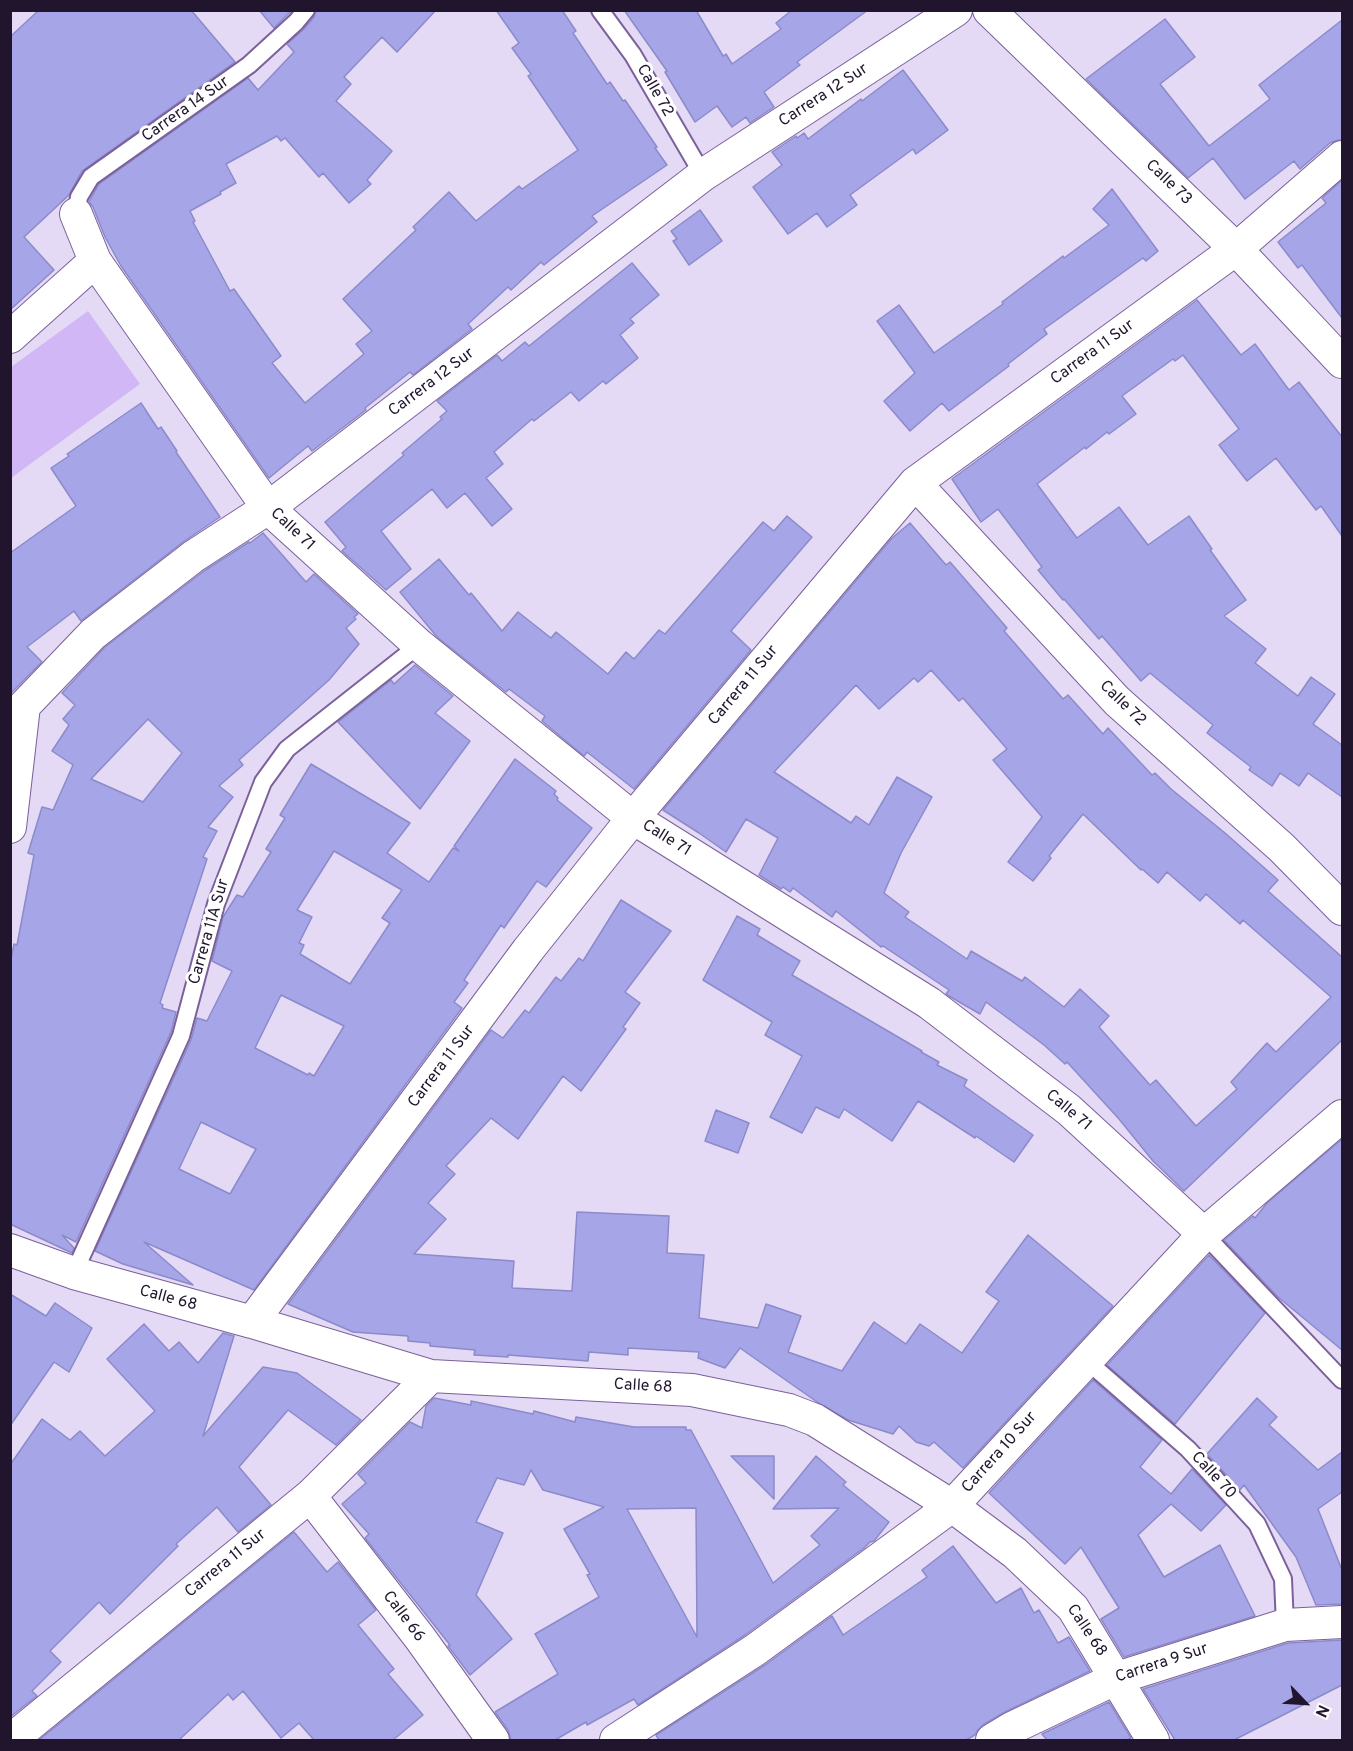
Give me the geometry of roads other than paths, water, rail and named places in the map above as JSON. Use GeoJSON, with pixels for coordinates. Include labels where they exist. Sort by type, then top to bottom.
{"type":"FeatureCollection","features":[{"type":"Feature","properties":{"kind":"street","name":"Carrera 12 Sur"},"geometry":{"type":"LineString","coordinates":[[10,827],[17,701],[93,634],[194,556],[268,508],[703,175],[956,10]]}},
{"type":"Feature","properties":{"kind":"street","name":"Calle 73"},"geometry":{"type":"LineString","coordinates":[[989,10],[1236,249],[1342,362]]}},
{"type":"Feature","properties":{"kind":"street","name":"Carrera 11 Sur"},"geometry":{"type":"LineString","coordinates":[[252,1322],[528,950],[633,818],[915,483],[1236,249],[1342,157]]}},
{"type":"Feature","properties":{"kind":"street","name":"Calle 71"},"geometry":{"type":"LineString","coordinates":[[76,214],[95,261],[268,508],[418,645],[633,818],[929,1003],[1069,1110],[1204,1234]]}},
{"type":"Feature","properties":{"kind":"street"},"geometry":{"type":"LineString","coordinates":[[10,338],[95,261]]}},
{"type":"Feature","properties":{"kind":"street","name":"Calle 72"},"geometry":{"type":"LineString","coordinates":[[915,483],[1117,701],[1282,848],[1342,909]]}},
{"type":"Feature","properties":{"kind":"street","name":"Carrera 10 Sur"},"geometry":{"type":"LineString","coordinates":[[616,1740],[755,1650],[952,1506],[1204,1234],[1342,1116]]}},
{"type":"Feature","properties":{"kind":"street","name":"Calle 68"},"geometry":{"type":"LineString","coordinates":[[10,1250],[74,1273],[252,1322],[431,1376],[692,1390],[789,1410],[815,1420],[952,1506],[1015,1553],[1074,1608],[1153,1740]]}},
{"type":"Feature","properties":{"kind":"street","name":"Carrera 11 Sur"},"geometry":{"type":"LineString","coordinates":[[11,1740],[310,1496],[431,1376]]}},
{"type":"Feature","properties":{"kind":"street","name":"Calle 66"},"geometry":{"type":"LineString","coordinates":[[310,1496],[420,1638],[492,1740]]}},
{"type":"Feature","properties":{"kind":"street","name":"Carrera 9 Sur"},"geometry":{"type":"LineString","coordinates":[[992,1740],[1012,1728],[1117,1678],[1285,1625],[1342,1622]]}},
{"type":"Feature","properties":{"kind":"lane","name":"Carrera 14 Sur"},"geometry":{"type":"LineString","coordinates":[[76,214],[79,197],[91,177],[249,65],[306,10]]}},
{"type":"Feature","properties":{"kind":"lane","name":"Calle 72"},"geometry":{"type":"LineString","coordinates":[[600,10],[633,55],[703,175]]}},
{"type":"Feature","properties":{"kind":"lane","name":"Carrera 11A Sur"},"geometry":{"type":"LineString","coordinates":[[74,1273],[181,1036],[216,904],[264,782],[287,749],[418,645]]}},
{"type":"Feature","properties":{"kind":"lane","name":"Calle 71"},"geometry":{"type":"LineString","coordinates":[[1204,1234],[1342,1380]]}},
{"type":"Feature","properties":{"kind":"lane","name":"Calle 70"},"geometry":{"type":"LineString","coordinates":[[1086,1360],[1188,1449],[1257,1524],[1283,1579],[1285,1625]]}}]}
